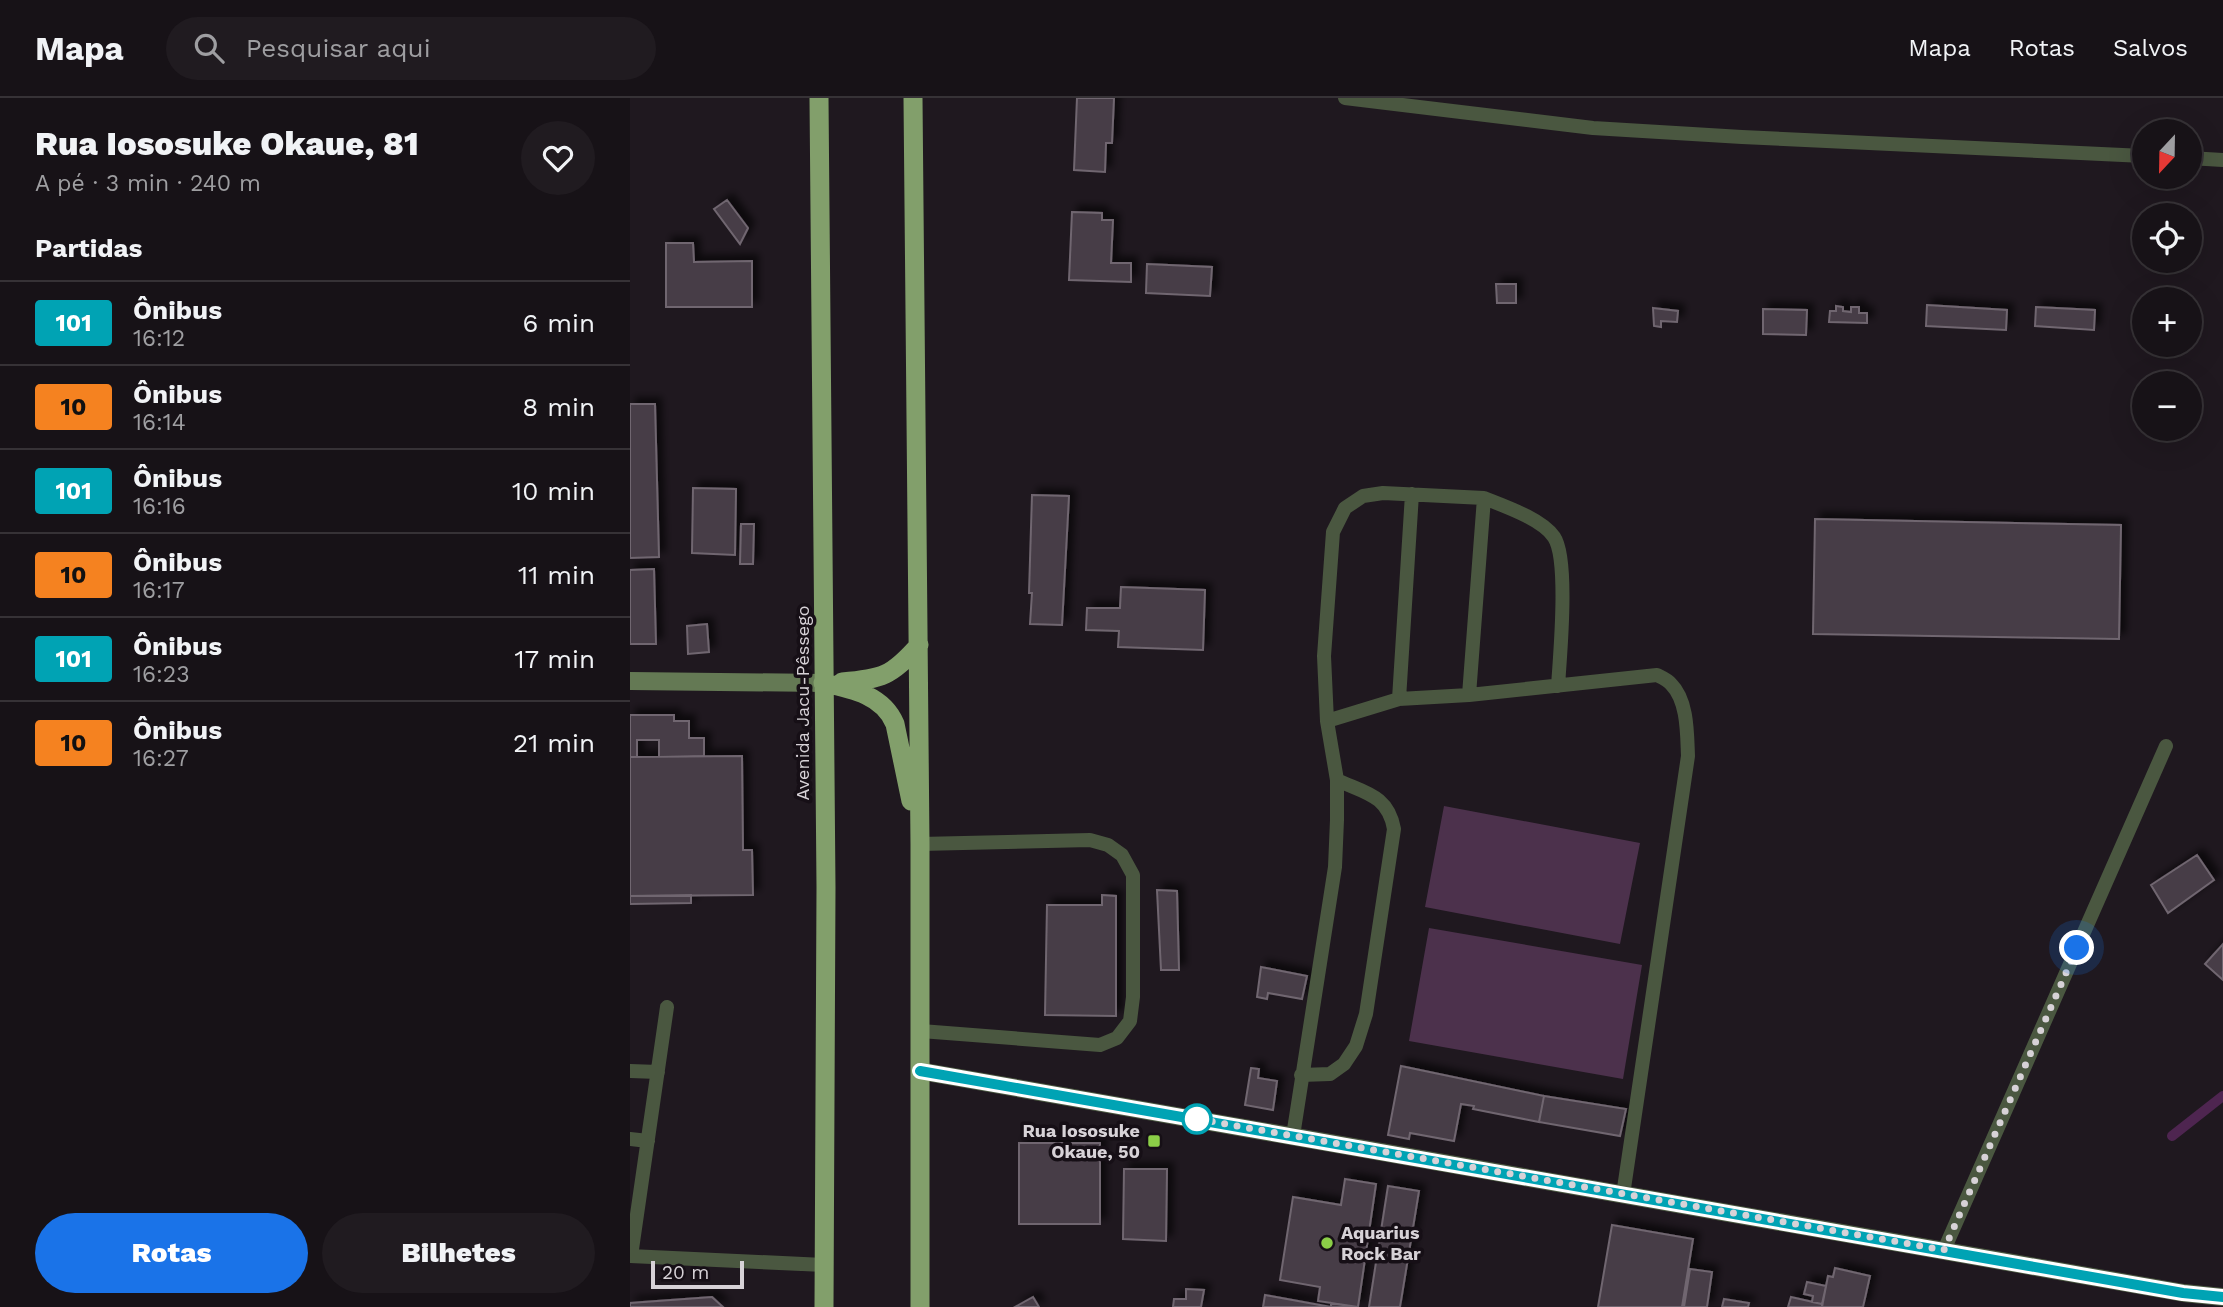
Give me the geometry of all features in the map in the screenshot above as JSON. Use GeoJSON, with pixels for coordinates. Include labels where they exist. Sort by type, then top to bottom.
{"type":"FeatureCollection","features":[{"type":"Feature","properties":{"kind":"highway","name":"Avenida Jacu-Pêssego"},"geometry":{"type":"LineString","coordinates":[[819,98],[826,887],[825,1306]]}},
{"type":"Feature","properties":{"kind":"highway"},"geometry":{"type":"LineString","coordinates":[[913,98],[919,645],[920,1307]]}},
{"type":"Feature","properties":{"kind":"highway"},"geometry":{"type":"LineString","coordinates":[[823,683],[873,680],[902,665],[919,645]]}},
{"type":"Feature","properties":{"kind":"highway"},"geometry":{"type":"LineString","coordinates":[[823,683],[860,692],[879,702],[890,713],[895,724],[920,844]]}},
{"type":"Feature","properties":{"kind":"main road"},"geometry":{"type":"LineString","coordinates":[[630,681],[823,683]]}},
{"type":"Feature","properties":{"kind":"street"},"geometry":{"type":"LineString","coordinates":[[920,1071],[2183,1293],[2223,1297]]}},
{"type":"Feature","properties":{"kind":"lane"},"geometry":{"type":"LineString","coordinates":[[1345,98],[1593,128],[2132,155]]}},
{"type":"Feature","properties":{"kind":"lane"},"geometry":{"type":"LineString","coordinates":[[2202,159],[2223,160]]}},
{"type":"Feature","properties":{"kind":"lane"},"geometry":{"type":"LineString","coordinates":[[1293,1136],[1335,867],[1337,780],[1327,721],[1324,656],[1333,532],[1345,508],[1363,496],[1383,493],[1484,498],[1534,519],[1554,537],[1563,567],[1558,686]]}},
{"type":"Feature","properties":{"kind":"lane"},"geometry":{"type":"LineString","coordinates":[[1399,699],[1412,494]]}},
{"type":"Feature","properties":{"kind":"lane"},"geometry":{"type":"LineString","coordinates":[[1469,695],[1484,498]]}},
{"type":"Feature","properties":{"kind":"lane"},"geometry":{"type":"LineString","coordinates":[[1327,721],[1399,699],[1469,695],[1657,675],[1672,685],[1682,704],[1688,756],[1623,1195]]}},
{"type":"Feature","properties":{"kind":"lane"},"geometry":{"type":"LineString","coordinates":[[1944,1250],[2166,746]]}},
{"type":"Feature","properties":{"kind":"lane"},"geometry":{"type":"LineString","coordinates":[[1301,1075],[1329,1074],[1344,1064],[1356,1046],[1366,1014],[1394,829],[1391,814],[1382,801],[1337,780]]}},
{"type":"Feature","properties":{"kind":"lane"},"geometry":{"type":"LineString","coordinates":[[920,844],[1090,840],[1108,845],[1122,855],[1133,876],[1133,997],[1130,1021],[1117,1038],[1100,1045],[920,1031]]}},
{"type":"Feature","properties":{"kind":"lane"},"geometry":{"type":"LineString","coordinates":[[667,1007],[648,1140],[636,1185],[631,1255],[824,1265]]}},
{"type":"Feature","properties":{"kind":"lane"},"geometry":{"type":"LineString","coordinates":[[630,1071],[658,1072]]}},
{"type":"Feature","properties":{"kind":"lane"},"geometry":{"type":"LineString","coordinates":[[630,1139],[648,1140]]}},
{"type":"Feature","properties":{"kind":"shaded area"},"geometry":{"type":"Polygon","coordinates":[[[1444,806],[1640,843],[1620,944],[1425,907],[1444,806]]]}},
{"type":"Feature","properties":{"kind":"shaded area"},"geometry":{"type":"Polygon","coordinates":[[[1429,928],[1642,965],[1623,1079],[1409,1041],[1429,928]]]}},
{"type":"Feature","properties":{"kind":"building"},"geometry":{"type":"Polygon","coordinates":[[[1077,98],[1114,98],[1112,143],[1106,143],[1105,172],[1074,170],[1077,98]]]}},
{"type":"Feature","properties":{"kind":"building"},"geometry":{"type":"Polygon","coordinates":[[[727,200],[748,228],[740,244],[714,209],[727,200]]]}},
{"type":"Feature","properties":{"kind":"building"},"geometry":{"type":"Polygon","coordinates":[[[1072,212],[1102,213],[1102,220],[1113,220],[1111,263],[1131,263],[1131,282],[1069,280],[1072,212]]]}},
{"type":"Feature","properties":{"kind":"building"},"geometry":{"type":"Polygon","coordinates":[[[666,243],[693,243],[694,262],[752,261],[752,307],[666,307],[666,243]]]}},
{"type":"Feature","properties":{"kind":"building"},"geometry":{"type":"Polygon","coordinates":[[[1147,264],[1212,267],[1210,296],[1146,293],[1147,264]]]}},
{"type":"Feature","properties":{"kind":"building"},"geometry":{"type":"Polygon","coordinates":[[[1496,284],[1516,284],[1516,303],[1497,303],[1496,284]]]}},
{"type":"Feature","properties":{"kind":"building"},"geometry":{"type":"Polygon","coordinates":[[[1927,305],[2007,310],[2006,330],[1926,326],[1927,305]]]}},
{"type":"Feature","properties":{"kind":"building"},"geometry":{"type":"Polygon","coordinates":[[[1836,306],[1851,312],[1851,307],[1859,307],[1859,313],[1867,313],[1867,323],[1829,322],[1830,311],[1836,311],[1836,306]]]}},
{"type":"Feature","properties":{"kind":"building"},"geometry":{"type":"Polygon","coordinates":[[[2036,307],[2095,310],[2094,330],[2035,326],[2036,307]]]}},
{"type":"Feature","properties":{"kind":"building"},"geometry":{"type":"Polygon","coordinates":[[[1653,308],[1678,311],[1677,322],[1661,321],[1661,327],[1654,326],[1653,308]]]}},
{"type":"Feature","properties":{"kind":"building"},"geometry":{"type":"Polygon","coordinates":[[[1763,309],[1807,310],[1806,335],[1763,334],[1763,309]]]}},
{"type":"Feature","properties":{"kind":"building"},"geometry":{"type":"Polygon","coordinates":[[[630,404],[655,404],[659,557],[630,558],[630,404]]]}},
{"type":"Feature","properties":{"kind":"building"},"geometry":{"type":"Polygon","coordinates":[[[693,488],[736,489],[735,555],[692,553],[693,488]]]}},
{"type":"Feature","properties":{"kind":"building"},"geometry":{"type":"Polygon","coordinates":[[[1032,495],[1069,496],[1062,625],[1030,624],[1032,495]]]}},
{"type":"Feature","properties":{"kind":"building"},"geometry":{"type":"Polygon","coordinates":[[[1815,519],[2121,525],[2119,639],[1813,634],[1815,519]]]}},
{"type":"Feature","properties":{"kind":"building"},"geometry":{"type":"Polygon","coordinates":[[[741,524],[754,524],[753,564],[740,564],[741,524]]]}},
{"type":"Feature","properties":{"kind":"building"},"geometry":{"type":"Polygon","coordinates":[[[654,569],[656,644],[630,644],[630,570],[654,569]]]}},
{"type":"Feature","properties":{"kind":"building"},"geometry":{"type":"Polygon","coordinates":[[[1121,587],[1205,590],[1203,650],[1118,647],[1119,631],[1086,630],[1087,608],[1120,608],[1121,587]]]}},
{"type":"Feature","properties":{"kind":"building"},"geometry":{"type":"Polygon","coordinates":[[[707,624],[709,652],[688,654],[687,626],[707,624]]]}},
{"type":"Feature","properties":{"kind":"building"},"geometry":{"type":"Polygon","coordinates":[[[630,715],[674,715],[674,721],[689,721],[689,738],[704,738],[704,756],[659,757],[659,740],[637,740],[637,757],[630,757],[630,715]]]}},
{"type":"Feature","properties":{"kind":"building"},"geometry":{"type":"Polygon","coordinates":[[[742,756],[743,850],[752,850],[753,895],[630,896],[630,757],[742,756]]]}},
{"type":"Feature","properties":{"kind":"building"},"geometry":{"type":"Polygon","coordinates":[[[2197,855],[2214,880],[2168,913],[2151,885],[2197,855]]]}},
{"type":"Feature","properties":{"kind":"building"},"geometry":{"type":"Polygon","coordinates":[[[1157,890],[1177,891],[1179,970],[1161,970],[1157,890]]]}},
{"type":"Feature","properties":{"kind":"building"},"geometry":{"type":"Polygon","coordinates":[[[691,895],[691,903],[630,904],[630,896],[691,895]]]}},
{"type":"Feature","properties":{"kind":"building"},"geometry":{"type":"Polygon","coordinates":[[[1102,895],[1116,896],[1116,1016],[1045,1015],[1047,905],[1102,905],[1102,895]]]}},
{"type":"Feature","properties":{"kind":"building"},"geometry":{"type":"Polygon","coordinates":[[[2223,944],[2223,980],[2205,964],[2223,944]]]}},
{"type":"Feature","properties":{"kind":"building"},"geometry":{"type":"Polygon","coordinates":[[[1261,967],[1307,976],[1302,999],[1268,993],[1267,999],[1257,997],[1261,967]]]}},
{"type":"Feature","properties":{"kind":"building"},"geometry":{"type":"Polygon","coordinates":[[[1401,1066],[1544,1096],[1539,1122],[1473,1109],[1474,1106],[1461,1104],[1454,1141],[1410,1133],[1409,1139],[1388,1135],[1401,1066]]]}},
{"type":"Feature","properties":{"kind":"building"},"geometry":{"type":"Polygon","coordinates":[[[1251,1068],[1259,1069],[1258,1078],[1277,1081],[1273,1110],[1245,1105],[1251,1068]]]}},
{"type":"Feature","properties":{"kind":"building"},"geometry":{"type":"Polygon","coordinates":[[[1544,1096],[1626,1109],[1620,1136],[1539,1122],[1544,1096]]]}},
{"type":"Feature","properties":{"kind":"building"},"geometry":{"type":"Polygon","coordinates":[[[1019,1143],[1100,1143],[1100,1224],[1019,1224],[1019,1143]]]}},
{"type":"Feature","properties":{"kind":"building"},"geometry":{"type":"Polygon","coordinates":[[[1124,1169],[1167,1169],[1166,1241],[1123,1239],[1124,1169]]]}},
{"type":"Feature","properties":{"kind":"building","name":"Aquarius Rock Bar"},"geometry":{"type":"Polygon","coordinates":[[[1345,1179],[1376,1184],[1358,1307],[1318,1301],[1320,1287],[1280,1280],[1293,1197],[1341,1205],[1345,1179]]]}},
{"type":"Feature","properties":{"kind":"building"},"geometry":{"type":"Polygon","coordinates":[[[1388,1186],[1419,1191],[1400,1307],[1369,1307],[1388,1186]]]}},
{"type":"Feature","properties":{"kind":"building"},"geometry":{"type":"Polygon","coordinates":[[[1612,1225],[1693,1239],[1682,1307],[1598,1307],[1612,1225]]]}},
{"type":"Feature","properties":{"kind":"building"},"geometry":{"type":"Polygon","coordinates":[[[1835,1268],[1870,1276],[1863,1307],[1822,1307],[1828,1276],[1833,1277],[1835,1268]]]}},
{"type":"Feature","properties":{"kind":"building"},"geometry":{"type":"Polygon","coordinates":[[[1690,1269],[1712,1272],[1707,1307],[1684,1307],[1690,1269]]]}},
{"type":"Feature","properties":{"kind":"building"},"geometry":{"type":"Polygon","coordinates":[[[1807,1282],[1826,1286],[1822,1304],[1812,1302],[1813,1296],[1804,1294],[1807,1282]]]}},
{"type":"Feature","properties":{"kind":"building"},"geometry":{"type":"Polygon","coordinates":[[[1186,1289],[1204,1290],[1201,1307],[1173,1307],[1174,1299],[1186,1299],[1186,1289]]]}},
{"type":"Feature","properties":{"kind":"building"},"geometry":{"type":"Polygon","coordinates":[[[1265,1295],[1331,1307],[1263,1307],[1265,1295]]]}},
{"type":"Feature","properties":{"kind":"building"},"geometry":{"type":"Polygon","coordinates":[[[712,1297],[723,1307],[630,1307],[630,1303],[712,1297]]]}},
{"type":"Feature","properties":{"kind":"building"},"geometry":{"type":"Polygon","coordinates":[[[1033,1297],[1039,1307],[1015,1307],[1033,1297]]]}},
{"type":"Feature","properties":{"kind":"building"},"geometry":{"type":"Polygon","coordinates":[[[1791,1297],[1822,1304],[1822,1307],[1788,1307],[1791,1297]]]}},
{"type":"Feature","properties":{"kind":"building"},"geometry":{"type":"Polygon","coordinates":[[[1724,1299],[1749,1303],[1748,1307],[1722,1307],[1724,1299]]]}},
{"type":"Feature","properties":{"kind":"building"},"geometry":{"type":"Polygon","coordinates":[[[1331,1303],[1349,1306],[1348,1307],[1331,1307],[1331,1303]]]}},
{"type":"Feature","properties":{"kind":"waterway"},"geometry":{"type":"LineString","coordinates":[[2172,1136],[2223,1096]]}},
{"type":"Feature","properties":{"kind":"bus line","name":"101"},"geometry":{"type":"LineString","coordinates":[[920,1071],[2183,1293],[2223,1297]]}},
{"type":"Feature","properties":{"kind":"place","name":"Rua Iososuke Okaue, 50"},"geometry":{"type":"Point","coordinates":[1154,1141]}},
{"type":"Feature","properties":{"kind":"place","name":"Aquarius Rock Bar"},"geometry":{"type":"Point","coordinates":[1327,1243]}},
{"type":"Feature","properties":{"kind":"route"},"geometry":{"type":"LineString","coordinates":[[1197,1119],[1186,1117],[1944,1250],[2077,948]]}}]}
